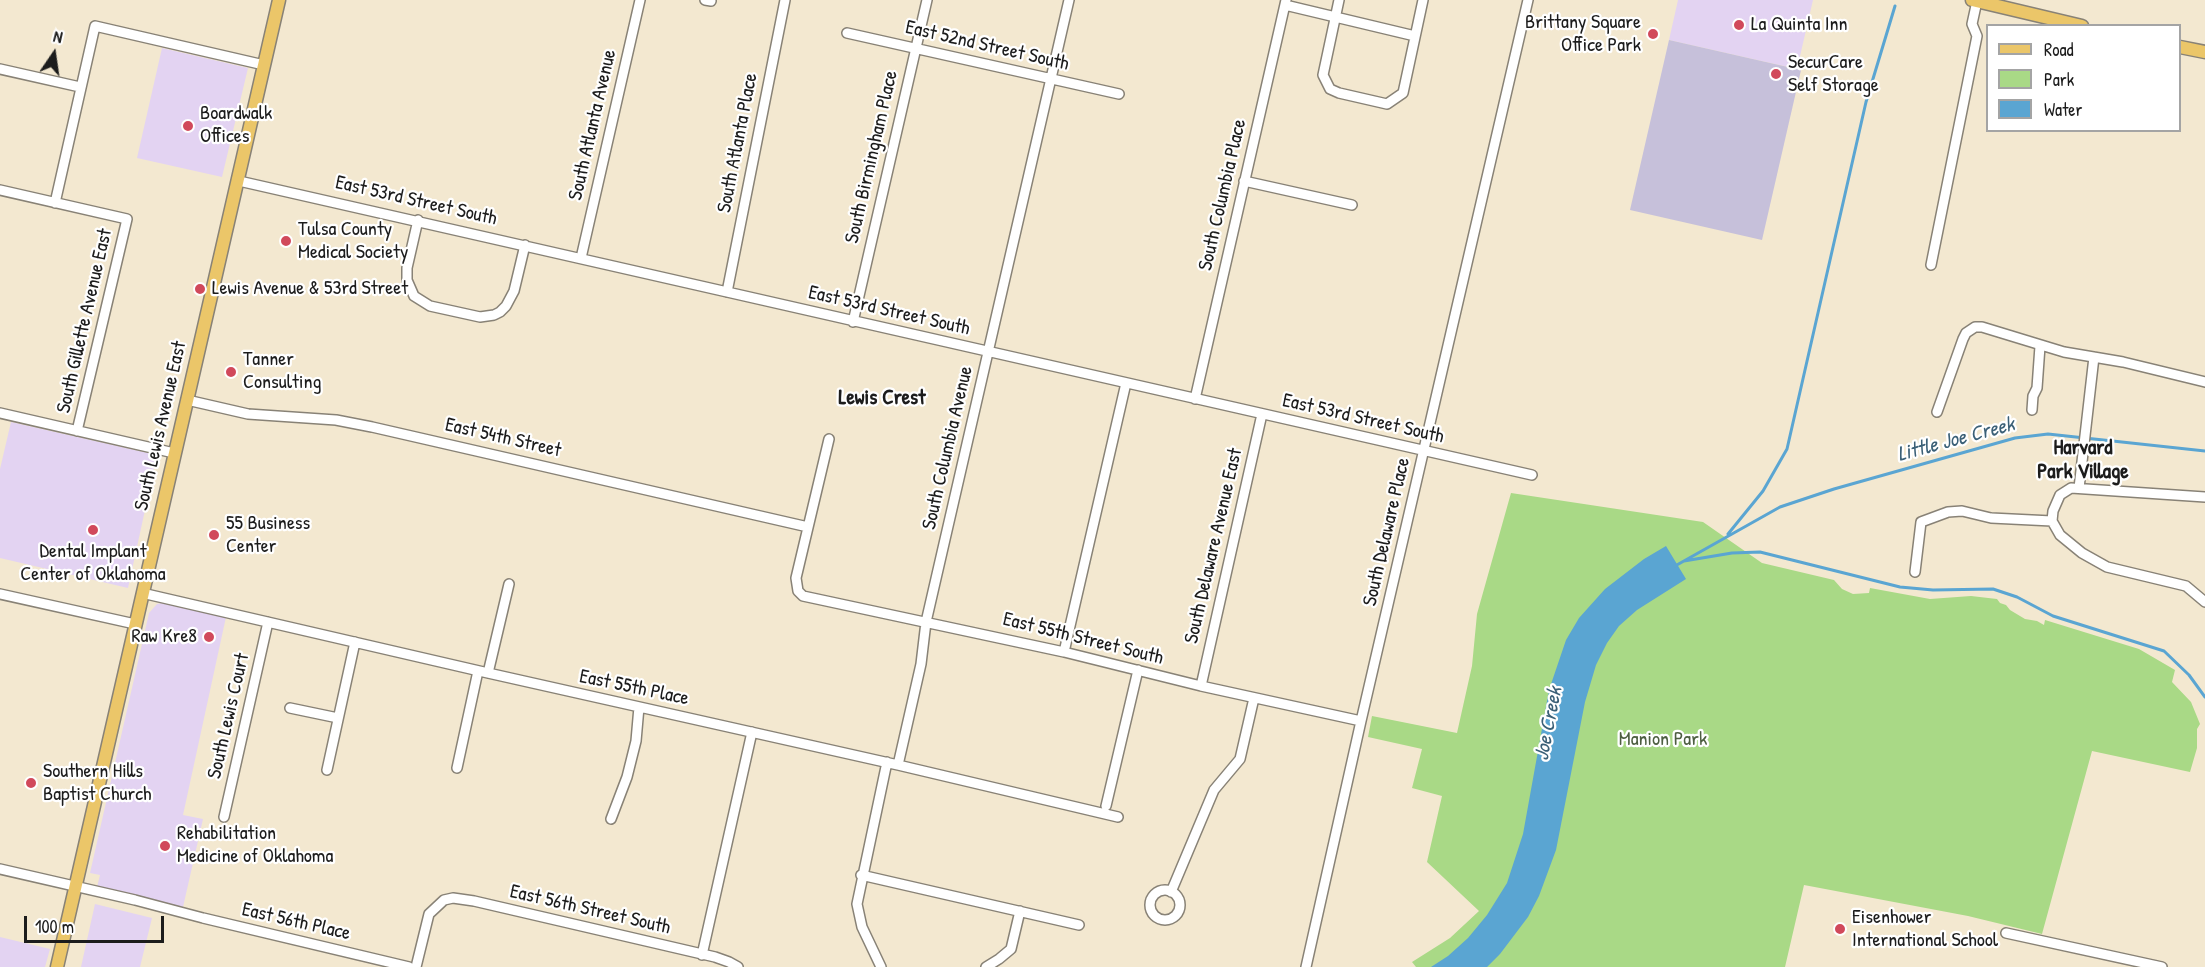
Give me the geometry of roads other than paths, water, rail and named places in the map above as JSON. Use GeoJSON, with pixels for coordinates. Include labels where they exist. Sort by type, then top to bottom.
{"type":"FeatureCollection","features":[{"type":"Feature","properties":{"kind":"main road","name":"South Lewis Avenue East"},"geometry":{"type":"LineString","coordinates":[[57,967],[279,0]]}},
{"type":"Feature","properties":{"kind":"main road"},"geometry":{"type":"LineString","coordinates":[[1975,1],[2073,24]]}},
{"type":"Feature","properties":{"kind":"main road"},"geometry":{"type":"LineString","coordinates":[[2181,47],[2205,52]]}},
{"type":"Feature","properties":{"kind":"street","name":"South Atlanta Avenue"},"geometry":{"type":"LineString","coordinates":[[581,258],[640,0]]}},
{"type":"Feature","properties":{"kind":"street","name":"South Atlanta Place"},"geometry":{"type":"LineString","coordinates":[[727,292],[785,0]]}},
{"type":"Feature","properties":{"kind":"street","name":"South Birmingham Place"},"geometry":{"type":"LineString","coordinates":[[853,322],[927,0]]}},
{"type":"Feature","properties":{"kind":"street","name":"South Columbia Avenue"},"geometry":{"type":"LineString","coordinates":[[898,765],[921,664],[926,622],[1069,0]]}},
{"type":"Feature","properties":{"kind":"street"},"geometry":{"type":"LineString","coordinates":[[1339,0],[1323,75],[1330,89],[1387,104],[1403,93],[1423,0]]}},
{"type":"Feature","properties":{"kind":"street","name":"South Delaware Place"},"geometry":{"type":"LineString","coordinates":[[1306,967],[1528,0]]}},
{"type":"Feature","properties":{"kind":"street"},"geometry":{"type":"LineString","coordinates":[[1931,265],[1977,36],[1972,24],[1975,1]]}},
{"type":"Feature","properties":{"kind":"street"},"geometry":{"type":"LineString","coordinates":[[1286,3],[1415,36]]}},
{"type":"Feature","properties":{"kind":"street","name":"South Columbia Place"},"geometry":{"type":"LineString","coordinates":[[1195,399],[1286,3]]}},
{"type":"Feature","properties":{"kind":"street"},"geometry":{"type":"LineString","coordinates":[[0,190],[55,203],[95,26],[264,65]]}},
{"type":"Feature","properties":{"kind":"street","name":"East 52nd Street South"},"geometry":{"type":"LineString","coordinates":[[847,33],[1119,94]]}},
{"type":"Feature","properties":{"kind":"street"},"geometry":{"type":"LineString","coordinates":[[0,69],[80,87]]}},
{"type":"Feature","properties":{"kind":"street"},"geometry":{"type":"LineString","coordinates":[[1244,180],[1352,205]]}},
{"type":"Feature","properties":{"kind":"street","name":"East 53rd Street South"},"geometry":{"type":"LineString","coordinates":[[239,181],[1532,475]]}},
{"type":"Feature","properties":{"kind":"street","name":"South Gillette Avenue East"},"geometry":{"type":"LineString","coordinates":[[55,203],[127,219],[77,431]]}},
{"type":"Feature","properties":{"kind":"street"},"geometry":{"type":"LineString","coordinates":[[418,220],[407,268],[409,289],[414,296],[430,306],[480,317],[500,312],[514,291],[525,245]]}},
{"type":"Feature","properties":{"kind":"street"},"geometry":{"type":"LineString","coordinates":[[1936,412],[1963,339],[1970,330],[1982,327],[2064,352],[2123,362],[2205,382]]}},
{"type":"Feature","properties":{"kind":"street"},"geometry":{"type":"LineString","coordinates":[[2032,410],[2033,396],[2037,388],[2040,346]]}},
{"type":"Feature","properties":{"kind":"street"},"geometry":{"type":"LineString","coordinates":[[2079,488],[2094,357]]}},
{"type":"Feature","properties":{"kind":"street"},"geometry":{"type":"LineString","coordinates":[[1064,652],[1126,383]]}},
{"type":"Feature","properties":{"kind":"street","name":"East 54th Street"},"geometry":{"type":"LineString","coordinates":[[187,400],[254,415],[336,420],[372,427],[808,527]]}},
{"type":"Feature","properties":{"kind":"street"},"geometry":{"type":"LineString","coordinates":[[0,413],[174,453]]}},
{"type":"Feature","properties":{"kind":"street","name":"South Delaware Avenue East"},"geometry":{"type":"LineString","coordinates":[[1201,686],[1262,414]]}},
{"type":"Feature","properties":{"kind":"street"},"geometry":{"type":"LineString","coordinates":[[808,527],[829,439]]}},
{"type":"Feature","properties":{"kind":"street"},"geometry":{"type":"LineString","coordinates":[[2205,497],[2079,488],[2064,490],[2053,511],[2052,521],[2060,535],[2082,553],[2107,567],[2186,586],[2205,602]]}},
{"type":"Feature","properties":{"kind":"street"},"geometry":{"type":"LineString","coordinates":[[1915,572],[1921,522],[1930,518],[1948,512],[1962,511],[1991,518],[2052,521]]}},
{"type":"Feature","properties":{"kind":"street","name":"East 55th Street South"},"geometry":{"type":"LineString","coordinates":[[808,527],[796,578],[798,591],[809,598],[1064,652],[1254,699],[1361,721]]}},
{"type":"Feature","properties":{"kind":"street"},"geometry":{"type":"LineString","coordinates":[[458,768],[509,584]]}},
{"type":"Feature","properties":{"kind":"street","name":"East 55th Place"},"geometry":{"type":"LineString","coordinates":[[142,593],[887,762],[1118,817]]}},
{"type":"Feature","properties":{"kind":"street"},"geometry":{"type":"LineString","coordinates":[[0,594],[135,624]]}},
{"type":"Feature","properties":{"kind":"street","name":"South Lewis Court"},"geometry":{"type":"LineString","coordinates":[[224,818],[268,622]]}},
{"type":"Feature","properties":{"kind":"street"},"geometry":{"type":"LineString","coordinates":[[327,770],[354,642]]}},
{"type":"Feature","properties":{"kind":"street"},"geometry":{"type":"LineString","coordinates":[[1106,806],[1138,670]]}},
{"type":"Feature","properties":{"kind":"street"},"geometry":{"type":"LineString","coordinates":[[1171,892],[1214,790],[1240,759],[1254,699]]}},
{"type":"Feature","properties":{"kind":"street"},"geometry":{"type":"LineString","coordinates":[[610,819],[629,768],[636,741],[639,707]]}},
{"type":"Feature","properties":{"kind":"street"},"geometry":{"type":"LineString","coordinates":[[290,708],[338,718]]}},
{"type":"Feature","properties":{"kind":"street"},"geometry":{"type":"LineString","coordinates":[[702,954],[752,732]]}},
{"type":"Feature","properties":{"kind":"street"},"geometry":{"type":"LineString","coordinates":[[881,967],[862,927],[857,904],[861,875],[887,762]]}},
{"type":"Feature","properties":{"kind":"street","name":"East 56th Place"},"geometry":{"type":"LineString","coordinates":[[0,869],[410,967]]}},
{"type":"Feature","properties":{"kind":"street"},"geometry":{"type":"LineString","coordinates":[[861,875],[1079,925]]}},
{"type":"Feature","properties":{"kind":"street","name":"East 56th Street South"},"geometry":{"type":"LineString","coordinates":[[416,967],[425,923],[434,907],[444,900],[453,898],[463,898],[702,954],[738,967]]}},
{"type":"Feature","properties":{"kind":"street"},"geometry":{"type":"LineString","coordinates":[[986,967],[1011,949],[1020,911]]}},
{"type":"Feature","properties":{"kind":"street"},"geometry":{"type":"LineString","coordinates":[[2006,933],[2162,967]]}},
{"type":"Feature","properties":{"kind":"water","name":"Joe Creek"},"geometry":{"type":"Polygon","coordinates":[[[1666,546],[1686,579],[1637,610],[1619,626],[1596,665],[1585,702],[1556,850],[1539,896],[1528,917],[1500,954],[1487,967],[1431,967],[1448,956],[1468,938],[1487,915],[1507,883],[1523,834],[1549,690],[1566,640],[1579,618],[1605,589],[1644,559],[1666,546]]]}},
{"type":"Feature","properties":{"kind":"waterway"},"geometry":{"type":"LineString","coordinates":[[1728,534],[1763,491],[1787,449],[1866,102],[1895,6]]}},
{"type":"Feature","properties":{"kind":"waterway","name":"Little Joe Creek"},"geometry":{"type":"LineString","coordinates":[[1675,566],[1780,507],[1834,489],[2015,438],[2048,434],[2205,451]]}},
{"type":"Feature","properties":{"kind":"waterway"},"geometry":{"type":"LineString","coordinates":[[1684,561],[1732,553],[1760,552],[1900,587],[1933,590],[1993,589],[2017,597],[2053,616],[2164,651],[2189,675],[2205,697]]}},
{"type":"Feature","properties":{"kind":"place","name":"La Quinta Inn"},"geometry":{"type":"Point","coordinates":[1739,25]}},
{"type":"Feature","properties":{"kind":"place","name":"Brittany Square Office Park"},"geometry":{"type":"Point","coordinates":[1653,34]}},
{"type":"Feature","properties":{"kind":"place","name":"SecurCare Self Storage"},"geometry":{"type":"Point","coordinates":[1776,74]}},
{"type":"Feature","properties":{"kind":"place","name":"Boardwalk Offices"},"geometry":{"type":"Point","coordinates":[188,126]}},
{"type":"Feature","properties":{"kind":"place","name":"Tulsa County Medical Society"},"geometry":{"type":"Point","coordinates":[286,241]}},
{"type":"Feature","properties":{"kind":"place","name":"Lewis Avenue & 53rd Street"},"geometry":{"type":"Point","coordinates":[200,289]}},
{"type":"Feature","properties":{"kind":"place","name":"Tanner Consulting"},"geometry":{"type":"Point","coordinates":[231,372]}},
{"type":"Feature","properties":{"kind":"place","name":"Dental Implant Center of Oklahoma"},"geometry":{"type":"Point","coordinates":[93,530]}},
{"type":"Feature","properties":{"kind":"place","name":"55 Business Center"},"geometry":{"type":"Point","coordinates":[214,535]}},
{"type":"Feature","properties":{"kind":"place","name":"Raw Kre8"},"geometry":{"type":"Point","coordinates":[209,637]}},
{"type":"Feature","properties":{"kind":"place","name":"Southern Hills Baptist Church"},"geometry":{"type":"Point","coordinates":[31,783]}},
{"type":"Feature","properties":{"kind":"place","name":"Rehabilitation Medicine of Oklahoma"},"geometry":{"type":"Point","coordinates":[165,846]}},
{"type":"Feature","properties":{"kind":"place","name":"Eisenhower International School"},"geometry":{"type":"Point","coordinates":[1840,929]}},
{"type":"Feature","properties":{"kind":"district","name":"Lewis Crest"},"geometry":{"type":"Point","coordinates":[882,398]}},
{"type":"Feature","properties":{"kind":"district","name":"Harvard Park Village"},"geometry":{"type":"Point","coordinates":[2083,460]}},
{"type":"Feature","properties":{"kind":"park label","name":"Manion Park"},"geometry":{"type":"Point","coordinates":[1663,740]}}]}
